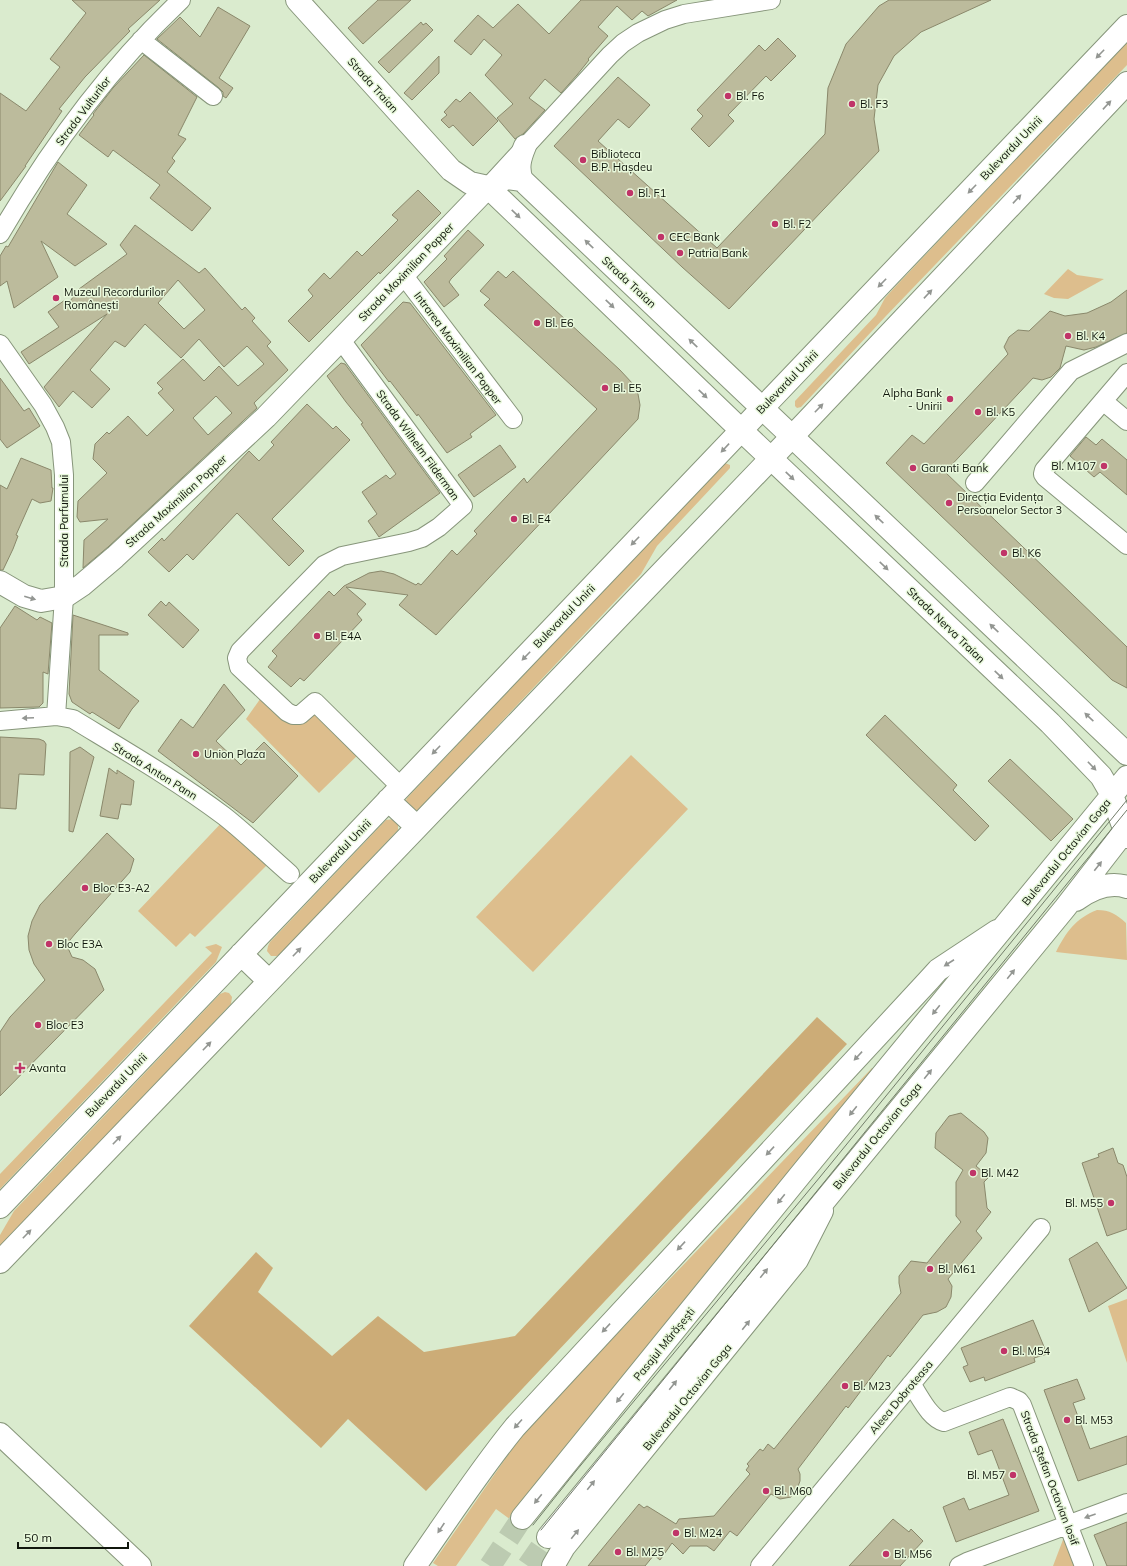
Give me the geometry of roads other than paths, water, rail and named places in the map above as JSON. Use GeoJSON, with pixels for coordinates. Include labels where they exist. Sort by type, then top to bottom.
{"type":"FeatureCollection","features":[{"type":"Feature","properties":{"kind":"main road","name":"Strada Traian"},"geometry":{"type":"LineString","coordinates":[[297,0],[426,144],[458,176],[470,183],[488,187],[741,430]]}},
{"type":"Feature","properties":{"kind":"main road","name":"Strada Traian"},"geometry":{"type":"LineString","coordinates":[[306,0],[316,21]]}},
{"type":"Feature","properties":{"kind":"main road","name":"Bulevardul Unirii"},"geometry":{"type":"LineString","coordinates":[[0,1207],[1127,26]]}},
{"type":"Feature","properties":{"kind":"main road"},"geometry":{"type":"LineString","coordinates":[[0,1262],[771,458],[1127,83]]}},
{"type":"Feature","properties":{"kind":"main road"},"geometry":{"type":"LineString","coordinates":[[522,180],[519,173],[519,166],[525,146]]}},
{"type":"Feature","properties":{"kind":"main road"},"geometry":{"type":"LineString","coordinates":[[458,176],[467,194],[466,210]]}},
{"type":"Feature","properties":{"kind":"main road"},"geometry":{"type":"LineString","coordinates":[[488,187],[507,178],[522,180]]}},
{"type":"Feature","properties":{"kind":"main road","name":"Strada Traian"},"geometry":{"type":"LineString","coordinates":[[522,180],[762,408]]}},
{"type":"Feature","properties":{"kind":"main road","name":"Strada Maximilian Popper"},"geometry":{"type":"LineString","coordinates":[[64,597],[102,569],[266,417],[404,276],[488,187]]}},
{"type":"Feature","properties":{"kind":"main road"},"geometry":{"type":"LineString","coordinates":[[762,408],[1127,754]]}},
{"type":"Feature","properties":{"kind":"main road","name":"Strada Nerva Traian"},"geometry":{"type":"LineString","coordinates":[[741,430],[1050,723],[1096,770],[1112,795],[1126,832]]}},
{"type":"Feature","properties":{"kind":"main road"},"geometry":{"type":"LineString","coordinates":[[0,582],[24,596],[41,601],[64,597]]}},
{"type":"Feature","properties":{"kind":"main road","name":"Bulevardul Octavian Goga"},"geometry":{"type":"LineString","coordinates":[[805,1169],[1127,777]]}},
{"type":"Feature","properties":{"kind":"main road"},"geometry":{"type":"LineString","coordinates":[[394,794],[417,827]]}},
{"type":"Feature","properties":{"kind":"main road","name":"Bulevardul Octavian Goga"},"geometry":{"type":"LineString","coordinates":[[553,1566],[564,1547],[797,1260],[832,1190],[1126,832]]}},
{"type":"Feature","properties":{"kind":"main road"},"geometry":{"type":"LineString","coordinates":[[1065,908],[1082,896],[1106,885],[1119,885],[1127,887]]}},
{"type":"Feature","properties":{"kind":"main road","name":"Bulevardul Octavian Goga"},"geometry":{"type":"LineString","coordinates":[[416,1566],[494,1453],[515,1427],[928,980],[938,970],[1005,926]]}},
{"type":"Feature","properties":{"kind":"main road"},"geometry":{"type":"LineString","coordinates":[[241,954],[269,981]]}},
{"type":"Feature","properties":{"kind":"main road","name":"Pasajul Mărășești"},"geometry":{"type":"LineString","coordinates":[[522,1518],[805,1169]]}},
{"type":"Feature","properties":{"kind":"main road"},"geometry":{"type":"LineString","coordinates":[[548,1537],[832,1190]]}},
{"type":"Feature","properties":{"kind":"main road"},"geometry":{"type":"LineString","coordinates":[[0,1434],[140,1566]]}},
{"type":"Feature","properties":{"kind":"street","name":"Strada Vulturilor"},"geometry":{"type":"LineString","coordinates":[[0,234],[62,136],[95,92],[141,40],[181,0]]}},
{"type":"Feature","properties":{"kind":"street","name":"Strada Maximilian Popper"},"geometry":{"type":"LineString","coordinates":[[488,187],[610,55],[623,43],[638,33],[665,20],[684,14],[771,0]]}},
{"type":"Feature","properties":{"kind":"street"},"geometry":{"type":"LineString","coordinates":[[141,40],[213,96]]}},
{"type":"Feature","properties":{"kind":"street","name":"Intrarea Maximilian Popper"},"geometry":{"type":"LineString","coordinates":[[404,276],[513,419]]}},
{"type":"Feature","properties":{"kind":"street","name":"Strada Wilhelm Filderman"},"geometry":{"type":"LineString","coordinates":[[341,340],[463,506],[439,527],[422,538],[342,556],[324,565],[240,651],[237,658],[239,667],[293,716],[300,715],[315,702],[394,794]]}},
{"type":"Feature","properties":{"kind":"street"},"geometry":{"type":"LineString","coordinates":[[975,483],[1071,371],[1127,343]]}},
{"type":"Feature","properties":{"kind":"street","name":"Strada Parfumului"},"geometry":{"type":"LineString","coordinates":[[0,344],[43,405],[61,442],[64,475],[64,597],[56,716]]}},
{"type":"Feature","properties":{"kind":"street"},"geometry":{"type":"LineString","coordinates":[[1127,373],[1044,470],[1045,477],[1127,545]]}},
{"type":"Feature","properties":{"kind":"street"},"geometry":{"type":"LineString","coordinates":[[1103,401],[1127,421]]}},
{"type":"Feature","properties":{"kind":"street","name":"Strada Anton Pann"},"geometry":{"type":"LineString","coordinates":[[0,720],[56,716],[73,719],[156,770],[209,805],[290,874]]}},
{"type":"Feature","properties":{"kind":"street","name":"Aleea Dobroteasa"},"geometry":{"type":"LineString","coordinates":[[760,1566],[1041,1228]]}},
{"type":"Feature","properties":{"kind":"street","name":"Strada Ștefan Octavian Iosif"},"geometry":{"type":"LineString","coordinates":[[912,1384],[929,1411],[936,1419],[944,1422],[1010,1397],[1019,1401],[1022,1405],[1069,1524],[1084,1566]]}},
{"type":"Feature","properties":{"kind":"street"},"geometry":{"type":"LineString","coordinates":[[960,1566],[967,1562],[1127,1503]]}},
{"type":"Feature","properties":{"kind":"tunnel"},"geometry":{"type":"LineString","coordinates":[[490,1566],[522,1518]]}},
{"type":"Feature","properties":{"kind":"tunnel"},"geometry":{"type":"LineString","coordinates":[[528,1566],[548,1537]]}},
{"type":"Feature","properties":{"kind":"tram line"},"geometry":{"type":"LineString","coordinates":[[533,1525],[820,1177],[1127,800]]}},
{"type":"Feature","properties":{"kind":"tram line"},"geometry":{"type":"LineString","coordinates":[[541,1530],[1127,810]]}},
{"type":"Feature","properties":{"kind":"place","name":"Bl. F6"},"geometry":{"type":"Point","coordinates":[728,96]}},
{"type":"Feature","properties":{"kind":"place","name":"Bl. F3"},"geometry":{"type":"Point","coordinates":[852,104]}},
{"type":"Feature","properties":{"kind":"place","name":"Biblioteca B.P. Hașdeu"},"geometry":{"type":"Point","coordinates":[583,160]}},
{"type":"Feature","properties":{"kind":"place","name":"Bl. F1"},"geometry":{"type":"Point","coordinates":[630,193]}},
{"type":"Feature","properties":{"kind":"place","name":"Bl. F2"},"geometry":{"type":"Point","coordinates":[775,224]}},
{"type":"Feature","properties":{"kind":"place","name":"CEC Bank"},"geometry":{"type":"Point","coordinates":[661,237]}},
{"type":"Feature","properties":{"kind":"place","name":"Patria Bank"},"geometry":{"type":"Point","coordinates":[680,253]}},
{"type":"Feature","properties":{"kind":"place","name":"Muzeul Recordurilor Românești"},"geometry":{"type":"Point","coordinates":[56,298]}},
{"type":"Feature","properties":{"kind":"place","name":"Bl. E6"},"geometry":{"type":"Point","coordinates":[537,323]}},
{"type":"Feature","properties":{"kind":"place","name":"Bl. K4"},"geometry":{"type":"Point","coordinates":[1068,336]}},
{"type":"Feature","properties":{"kind":"place","name":"Bl. E5"},"geometry":{"type":"Point","coordinates":[605,388]}},
{"type":"Feature","properties":{"kind":"place","name":"Alpha Bank - Unirii"},"geometry":{"type":"Point","coordinates":[950,399]}},
{"type":"Feature","properties":{"kind":"place","name":"Bl. K5"},"geometry":{"type":"Point","coordinates":[978,412]}},
{"type":"Feature","properties":{"kind":"place","name":"Bl. M107"},"geometry":{"type":"Point","coordinates":[1104,466]}},
{"type":"Feature","properties":{"kind":"place","name":"Garanti Bank"},"geometry":{"type":"Point","coordinates":[913,468]}},
{"type":"Feature","properties":{"kind":"place","name":"Direcția Evidența Persoanelor Sector 3"},"geometry":{"type":"Point","coordinates":[949,503]}},
{"type":"Feature","properties":{"kind":"place","name":"Bl. E4"},"geometry":{"type":"Point","coordinates":[514,519]}},
{"type":"Feature","properties":{"kind":"place","name":"Bl. K6"},"geometry":{"type":"Point","coordinates":[1004,553]}},
{"type":"Feature","properties":{"kind":"place","name":"Bl. E4A"},"geometry":{"type":"Point","coordinates":[317,636]}},
{"type":"Feature","properties":{"kind":"place","name":"Union Plaza"},"geometry":{"type":"Point","coordinates":[196,754]}},
{"type":"Feature","properties":{"kind":"place","name":"Bloc E3-A2"},"geometry":{"type":"Point","coordinates":[85,888]}},
{"type":"Feature","properties":{"kind":"place","name":"Bloc E3A"},"geometry":{"type":"Point","coordinates":[49,944]}},
{"type":"Feature","properties":{"kind":"place","name":"Bloc E3"},"geometry":{"type":"Point","coordinates":[38,1025]}},
{"type":"Feature","properties":{"kind":"place","name":"Avanta"},"geometry":{"type":"Point","coordinates":[20,1068]}},
{"type":"Feature","properties":{"kind":"place","name":"Bl. M42"},"geometry":{"type":"Point","coordinates":[973,1173]}},
{"type":"Feature","properties":{"kind":"place","name":"Bl. M55"},"geometry":{"type":"Point","coordinates":[1111,1203]}},
{"type":"Feature","properties":{"kind":"place","name":"Bl. M61"},"geometry":{"type":"Point","coordinates":[930,1269]}},
{"type":"Feature","properties":{"kind":"place","name":"Bl. M54"},"geometry":{"type":"Point","coordinates":[1004,1351]}},
{"type":"Feature","properties":{"kind":"place","name":"Bl. M23"},"geometry":{"type":"Point","coordinates":[845,1386]}},
{"type":"Feature","properties":{"kind":"place","name":"Bl. M53"},"geometry":{"type":"Point","coordinates":[1067,1420]}},
{"type":"Feature","properties":{"kind":"place","name":"Bl. M57"},"geometry":{"type":"Point","coordinates":[1013,1475]}},
{"type":"Feature","properties":{"kind":"place","name":"Bl. M60"},"geometry":{"type":"Point","coordinates":[766,1491]}},
{"type":"Feature","properties":{"kind":"place","name":"Bl. M24"},"geometry":{"type":"Point","coordinates":[676,1533]}},
{"type":"Feature","properties":{"kind":"place","name":"Bl. M25"},"geometry":{"type":"Point","coordinates":[618,1552]}},
{"type":"Feature","properties":{"kind":"place","name":"Bl. M56"},"geometry":{"type":"Point","coordinates":[886,1554]}}]}
